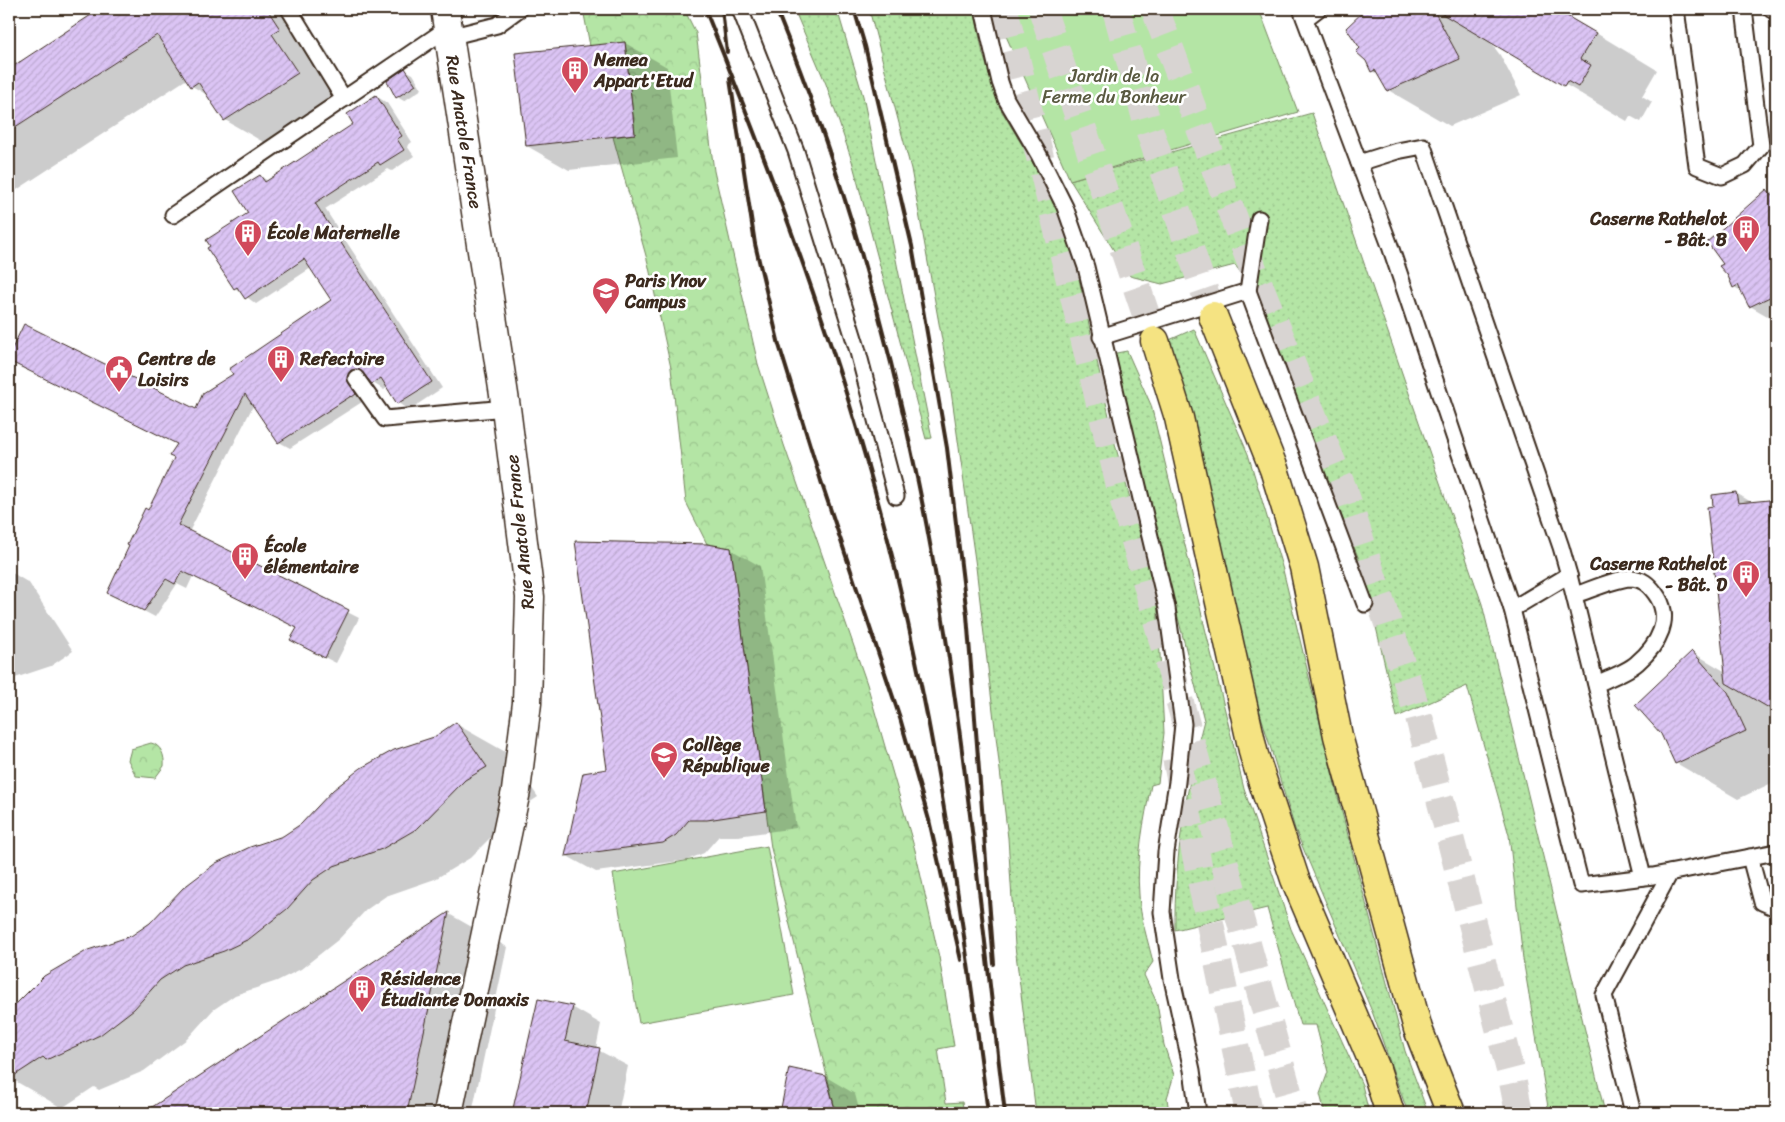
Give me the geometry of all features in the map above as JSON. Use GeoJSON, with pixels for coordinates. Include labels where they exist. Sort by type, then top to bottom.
{"type":"FeatureCollection","features":[{"type":"Feature","properties":{"kind":"highway"},"geometry":{"type":"LineString","coordinates":[[1213,316],[1274,469],[1304,567],[1338,736],[1418,1030],[1451,1113]]}},
{"type":"Feature","properties":{"kind":"highway"},"geometry":{"type":"LineString","coordinates":[[1155,341],[1179,418],[1254,755],[1295,879],[1376,1069],[1390,1113]]}},
{"type":"Feature","properties":{"kind":"street","name":"Rue Anatole France"},"geometry":{"type":"LineString","coordinates":[[448,25],[506,408],[530,597],[527,703],[516,791],[448,1113]]}},
{"type":"Feature","properties":{"kind":"lane"},"geometry":{"type":"LineString","coordinates":[[289,9],[344,98]]}},
{"type":"Feature","properties":{"kind":"lane"},"geometry":{"type":"LineString","coordinates":[[740,9],[796,151],[856,348],[896,496]]}},
{"type":"Feature","properties":{"kind":"lane"},"geometry":{"type":"LineString","coordinates":[[983,9],[1000,82],[1006,99],[1040,155],[1071,224],[1086,266],[1101,338],[1167,608],[1183,724],[1177,782],[1166,852],[1162,912],[1172,979],[1192,1070],[1198,1113]]}},
{"type":"Feature","properties":{"kind":"lane"},"geometry":{"type":"LineString","coordinates":[[1318,9],[1303,14],[1389,243],[1512,609],[1581,885],[1670,873],[1776,852]]}},
{"type":"Feature","properties":{"kind":"lane"},"geometry":{"type":"LineString","coordinates":[[1676,9],[1697,166],[1722,176],[1745,165],[1761,146],[1744,9]]}},
{"type":"Feature","properties":{"kind":"lane"},"geometry":{"type":"LineString","coordinates":[[1771,9],[1776,12]]}},
{"type":"Feature","properties":{"kind":"lane"},"geometry":{"type":"LineString","coordinates":[[173,215],[448,25],[497,25],[513,11]]}},
{"type":"Feature","properties":{"kind":"lane"},"geometry":{"type":"LineString","coordinates":[[1359,163],[1397,151],[1423,146],[1569,575],[1643,877]]}},
{"type":"Feature","properties":{"kind":"lane"},"geometry":{"type":"LineString","coordinates":[[1259,219],[1248,291],[1365,604]]}},
{"type":"Feature","properties":{"kind":"lane"},"geometry":{"type":"LineString","coordinates":[[1101,338],[1248,291]]}},
{"type":"Feature","properties":{"kind":"lane"},"geometry":{"type":"LineString","coordinates":[[356,378],[384,419],[506,408]]}},
{"type":"Feature","properties":{"kind":"lane"},"geometry":{"type":"LineString","coordinates":[[1512,609],[1569,575]]}},
{"type":"Feature","properties":{"kind":"lane"},"geometry":{"type":"LineString","coordinates":[[1575,595],[1630,578],[1641,580],[1650,586],[1663,603],[1665,619],[1661,633],[1637,664],[1596,684]]}},
{"type":"Feature","properties":{"kind":"lane"},"geometry":{"type":"LineString","coordinates":[[1750,857],[1762,902],[1776,908]]}},
{"type":"Feature","properties":{"kind":"lane"},"geometry":{"type":"LineString","coordinates":[[1633,1113],[1604,995],[1670,873]]}},
{"type":"Feature","properties":{"kind":"green space"},"geometry":{"type":"Polygon","coordinates":[[[583,9],[684,9],[696,33],[714,171],[758,364],[784,445],[867,684],[915,850],[939,957],[954,1046],[938,1049],[946,1103],[962,1102],[964,1113],[836,1113],[771,848],[731,548],[707,544],[686,502],[671,368],[648,263],[613,137],[635,134],[625,42],[590,46],[583,9]]]}},
{"type":"Feature","properties":{"kind":"green space"},"geometry":{"type":"Polygon","coordinates":[[[794,9],[837,9],[863,96],[932,438],[926,439],[852,161],[826,84],[794,9]]]}},
{"type":"Feature","properties":{"kind":"green space"},"geometry":{"type":"Polygon","coordinates":[[[869,9],[974,9],[983,54],[1000,108],[1058,205],[1072,247],[1116,448],[1157,596],[1164,733],[1158,783],[1151,785],[1143,825],[1138,881],[1144,929],[1153,962],[1144,975],[1157,1003],[1164,1045],[1174,1075],[1167,1098],[1169,1113],[1036,1113],[1015,946],[1008,838],[976,567],[950,384],[911,169],[869,9]]]}},
{"type":"Feature","properties":{"kind":"green space","name":"Jardin de la Ferme du Bonheur"},"geometry":{"type":"Polygon","coordinates":[[[994,9],[1259,9],[1298,112],[1070,180],[994,9]]]}},
{"type":"Feature","properties":{"kind":"green space"},"geometry":{"type":"Polygon","coordinates":[[[1312,113],[1482,604],[1605,1113],[1549,1113],[1523,959],[1509,835],[1467,686],[1397,717],[1362,567],[1250,285],[1235,265],[1162,284],[1130,276],[1070,180],[1312,113]]]}},
{"type":"Feature","properties":{"kind":"green space"},"geometry":{"type":"Polygon","coordinates":[[[1194,329],[1248,454],[1283,570],[1340,805],[1405,1051],[1428,1113],[1408,1113],[1373,1014],[1295,829],[1230,613],[1167,341],[1194,329]]]}},
{"type":"Feature","properties":{"kind":"green space"},"geometry":{"type":"Polygon","coordinates":[[[1127,351],[1151,405],[1244,789],[1291,929],[1362,1085],[1369,1113],[1325,1113],[1320,1094],[1328,1072],[1316,1025],[1300,1025],[1267,908],[1175,930],[1175,903],[1182,824],[1204,720],[1111,354],[1127,351]]]}},
{"type":"Feature","properties":{"kind":"green space"},"geometry":{"type":"Polygon","coordinates":[[[151,743],[162,752],[164,766],[155,778],[136,776],[128,760],[131,749],[151,743]]]}},
{"type":"Feature","properties":{"kind":"green space"},"geometry":{"type":"Polygon","coordinates":[[[767,846],[794,995],[639,1023],[613,874],[767,846]]]}},
{"type":"Feature","properties":{"kind":"building"},"geometry":{"type":"Polygon","coordinates":[[[100,9],[267,9],[280,29],[272,34],[298,73],[224,121],[198,82],[191,87],[157,35],[9,131],[9,69],[100,9]]]}},
{"type":"Feature","properties":{"kind":"building"},"geometry":{"type":"Polygon","coordinates":[[[1366,9],[1433,9],[1460,59],[1387,91],[1375,70],[1371,72],[1366,61],[1356,52],[1360,48],[1346,28],[1366,9]]]}},
{"type":"Feature","properties":{"kind":"building"},"geometry":{"type":"Polygon","coordinates":[[[1434,9],[1555,9],[1596,33],[1580,59],[1591,65],[1578,87],[1567,81],[1564,86],[1434,9]]]}},
{"type":"Feature","properties":{"kind":"building","name":"Nemea Appart'Etud"},"geometry":{"type":"Polygon","coordinates":[[[625,42],[635,134],[526,146],[515,53],[625,42]]]}},
{"type":"Feature","properties":{"kind":"building"},"geometry":{"type":"Polygon","coordinates":[[[405,68],[416,85],[396,98],[387,81],[405,68]]]}},
{"type":"Feature","properties":{"kind":"building"},"geometry":{"type":"Polygon","coordinates":[[[376,95],[402,136],[397,139],[404,150],[380,165],[378,162],[315,203],[432,382],[397,404],[381,378],[372,384],[360,370],[351,370],[347,379],[356,394],[278,443],[245,394],[178,525],[349,610],[325,658],[290,640],[297,628],[182,571],[175,584],[166,579],[144,611],[107,593],[145,508],[148,510],[174,458],[169,456],[177,444],[9,361],[9,355],[24,324],[196,409],[203,393],[233,374],[229,369],[331,300],[304,259],[245,299],[237,287],[234,289],[207,248],[210,246],[206,240],[248,213],[234,191],[260,175],[265,182],[353,124],[347,114],[376,95]]]}},
{"type":"Feature","properties":{"kind":"building","name":"Caserne Rathelot - Bât. B"},"geometry":{"type":"Polygon","coordinates":[[[1767,189],[1776,201],[1776,294],[1749,307],[1738,285],[1733,288],[1728,276],[1719,266],[1723,264],[1707,242],[1767,189]]]}},
{"type":"Feature","properties":{"kind":"building","name":"Caserne Rathelot - Bât. D"},"geometry":{"type":"Polygon","coordinates":[[[1736,492],[1738,503],[1769,500],[1776,566],[1776,712],[1726,683],[1707,507],[1713,506],[1712,495],[1736,492]]]}},
{"type":"Feature","properties":{"kind":"building"},"geometry":{"type":"Polygon","coordinates":[[[575,541],[707,544],[731,548],[766,811],[707,820],[689,820],[676,835],[663,843],[565,856],[583,773],[607,769],[575,541]]]}},
{"type":"Feature","properties":{"kind":"building"},"geometry":{"type":"Polygon","coordinates":[[[1692,651],[1728,692],[1746,731],[1675,764],[1661,734],[1635,705],[1692,651]]]}},
{"type":"Feature","properties":{"kind":"building"},"geometry":{"type":"Polygon","coordinates":[[[456,722],[487,767],[465,780],[418,828],[382,849],[334,866],[313,880],[287,909],[249,939],[224,951],[183,965],[160,980],[134,1009],[100,1035],[46,1060],[43,1057],[9,1079],[9,1011],[44,976],[88,950],[131,936],[150,923],[183,888],[216,863],[250,847],[283,836],[301,824],[333,790],[361,768],[394,750],[434,737],[456,722]]]}},
{"type":"Feature","properties":{"kind":"building","name":"Résidence Étudiante Domaxis"},"geometry":{"type":"Polygon","coordinates":[[[449,912],[407,1113],[143,1113],[449,912]]]}},
{"type":"Feature","properties":{"kind":"building"},"geometry":{"type":"Polygon","coordinates":[[[538,999],[573,1006],[565,1041],[600,1048],[586,1113],[512,1113],[538,999]]]}},
{"type":"Feature","properties":{"kind":"building"},"geometry":{"type":"Polygon","coordinates":[[[789,1068],[826,1076],[836,1113],[780,1113],[789,1068]]]}},
{"type":"Feature","properties":{"kind":"tunnel"},"geometry":{"type":"LineString","coordinates":[[1004,9],[1122,494],[1294,1113]]}},
{"type":"Feature","properties":{"kind":"tunnel"},"geometry":{"type":"LineString","coordinates":[[1042,9],[1155,341]]}},
{"type":"Feature","properties":{"kind":"tunnel"},"geometry":{"type":"LineString","coordinates":[[1116,9],[1148,126],[1213,316]]}},
{"type":"Feature","properties":{"kind":"tunnel"},"geometry":{"type":"LineString","coordinates":[[1155,9],[1258,282],[1345,494],[1419,717],[1513,1082],[1519,1113]]}},
{"type":"Feature","properties":{"kind":"tunnel"},"geometry":{"type":"LineString","coordinates":[[1176,758],[1249,1113]]}},
{"type":"Feature","properties":{"kind":"railway"},"geometry":{"type":"LineString","coordinates":[[705,9],[761,149],[836,362],[859,434],[898,580],[927,712],[939,779],[970,979],[988,1113]]}},
{"type":"Feature","properties":{"kind":"railway"},"geometry":{"type":"LineString","coordinates":[[722,9],[727,52]]}},
{"type":"Feature","properties":{"kind":"railway"},"geometry":{"type":"LineString","coordinates":[[776,9],[820,124],[858,242],[891,362],[918,482],[933,560],[958,718],[1005,1113]]}},
{"type":"Feature","properties":{"kind":"railway"},"geometry":{"type":"LineString","coordinates":[[854,9],[865,46],[912,246],[947,448],[967,615],[994,964]]}},
{"type":"Feature","properties":{"kind":"railway"},"geometry":{"type":"LineString","coordinates":[[730,79],[755,244],[779,345],[821,481],[900,718],[929,820],[961,960]]}},
{"type":"Feature","properties":{"kind":"place","name":"Nemea Appart'Etud"},"geometry":{"type":"Point","coordinates":[575,94]}},
{"type":"Feature","properties":{"kind":"place","name":"Caserne Rathelot - Bât. B"},"geometry":{"type":"Point","coordinates":[1746,253]}},
{"type":"Feature","properties":{"kind":"place","name":"École Maternelle"},"geometry":{"type":"Point","coordinates":[248,257]}},
{"type":"Feature","properties":{"kind":"place","name":"Paris Ynov Campus"},"geometry":{"type":"Point","coordinates":[606,315]}},
{"type":"Feature","properties":{"kind":"place","name":"Refectoire"},"geometry":{"type":"Point","coordinates":[281,383]}},
{"type":"Feature","properties":{"kind":"place","name":"Centre de Loisirs"},"geometry":{"type":"Point","coordinates":[119,393]}},
{"type":"Feature","properties":{"kind":"place","name":"École élémentaire"},"geometry":{"type":"Point","coordinates":[245,580]}},
{"type":"Feature","properties":{"kind":"place","name":"Caserne Rathelot - Bât. D"},"geometry":{"type":"Point","coordinates":[1746,598]}},
{"type":"Feature","properties":{"kind":"place","name":"Collège République"},"geometry":{"type":"Point","coordinates":[664,779]}},
{"type":"Feature","properties":{"kind":"place","name":"Résidence Étudiante Domaxis"},"geometry":{"type":"Point","coordinates":[362,1013]}}]}
